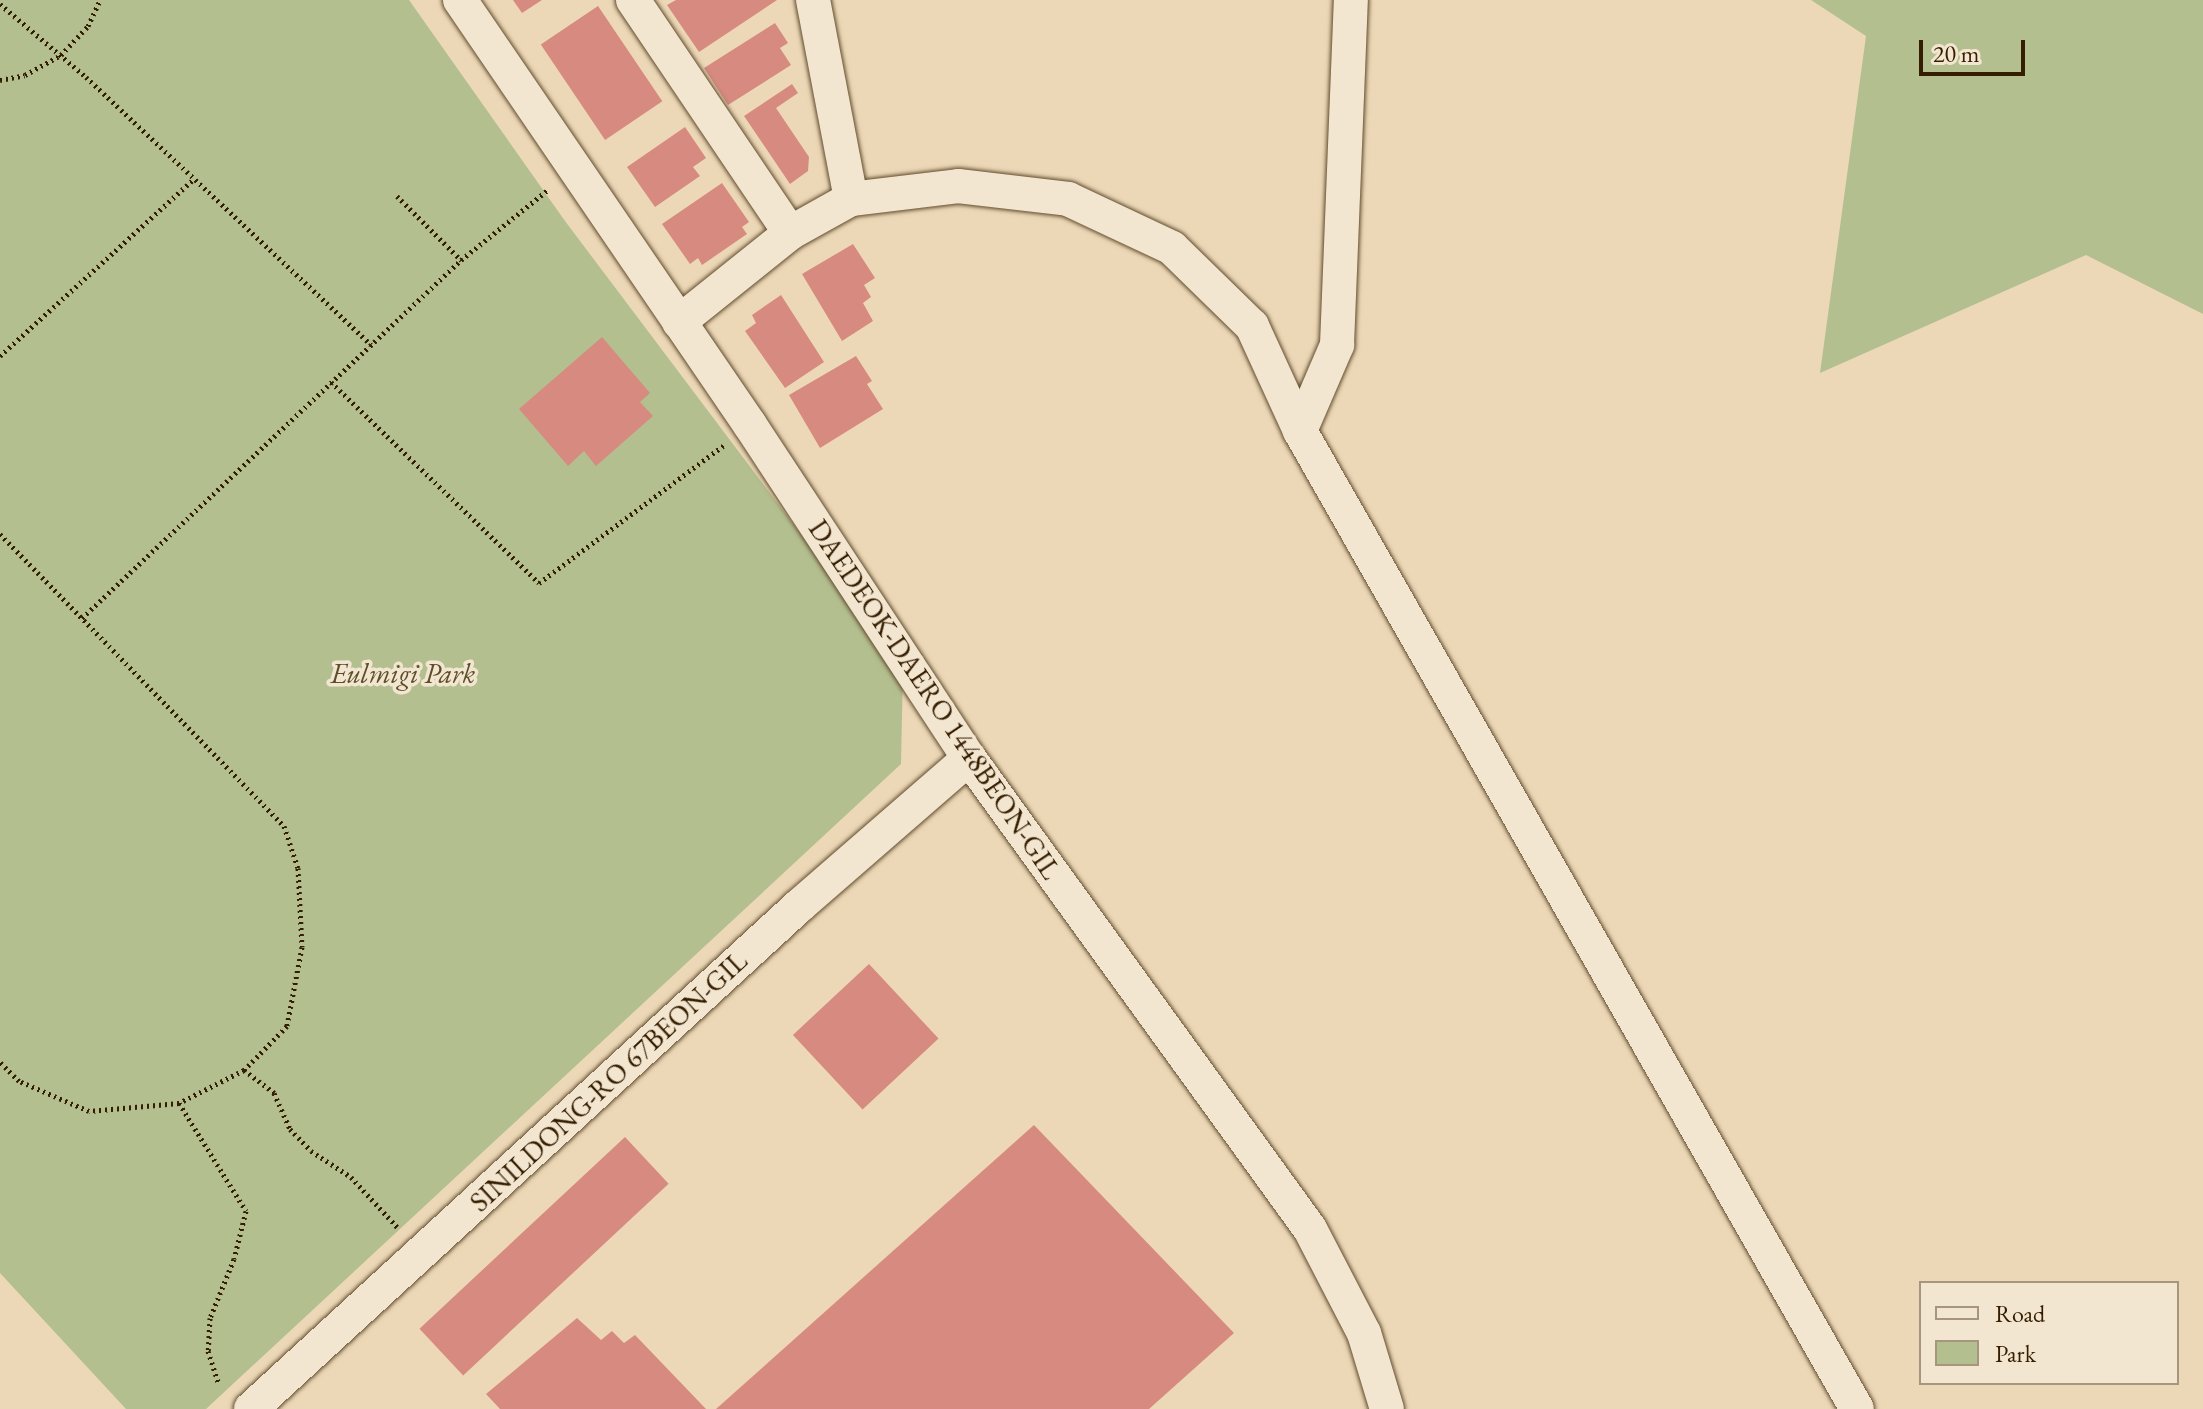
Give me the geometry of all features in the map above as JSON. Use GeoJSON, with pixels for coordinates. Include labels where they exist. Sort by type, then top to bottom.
{"type":"FeatureCollection","features":[{"type":"Feature","properties":{"kind":"street","name":"DAEDEOK-DAERO 1448BEON-GIL"},"geometry":{"type":"LineString","coordinates":[[460,0],[750,425],[969,758],[1310,1229],[1364,1333],[1387,1409]]}},
{"type":"Feature","properties":{"kind":"street"},"geometry":{"type":"LineString","coordinates":[[633,0],[790,233]]}},
{"type":"Feature","properties":{"kind":"street"},"geometry":{"type":"LineString","coordinates":[[813,0],[851,199]]}},
{"type":"Feature","properties":{"kind":"street"},"geometry":{"type":"LineString","coordinates":[[1300,431],[1337,345],[1351,0]]}},
{"type":"Feature","properties":{"kind":"street"},"geometry":{"type":"LineString","coordinates":[[679,322],[790,233],[851,199],[958,186],[1068,199],[1172,248],[1252,326],[1300,431],[1857,1409]]}},
{"type":"Feature","properties":{"kind":"street","name":"SINILDONG-RO 67BEON-GIL"},"geometry":{"type":"LineString","coordinates":[[251,1409],[799,906],[969,758]]}},
{"type":"Feature","properties":{"kind":"path"},"geometry":{"type":"LineString","coordinates":[[0,80],[25,75],[61,55],[88,26],[100,0]]}},
{"type":"Feature","properties":{"kind":"path"},"geometry":{"type":"LineString","coordinates":[[0,4],[61,55],[371,345]]}},
{"type":"Feature","properties":{"kind":"path"},"geometry":{"type":"LineString","coordinates":[[82,618],[461,260],[575,168]]}},
{"type":"Feature","properties":{"kind":"path"},"geometry":{"type":"LineString","coordinates":[[0,356],[194,179]]}},
{"type":"Feature","properties":{"kind":"path"},"geometry":{"type":"LineString","coordinates":[[397,196],[461,260]]}},
{"type":"Feature","properties":{"kind":"path"},"geometry":{"type":"LineString","coordinates":[[331,382],[539,583],[750,425]]}},
{"type":"Feature","properties":{"kind":"path"},"geometry":{"type":"LineString","coordinates":[[0,534],[284,826],[298,868],[302,947],[287,1026],[244,1070],[179,1103],[89,1111],[19,1081],[0,1062]]}},
{"type":"Feature","properties":{"kind":"path"},"geometry":{"type":"LineString","coordinates":[[244,1070],[274,1093],[290,1129],[311,1151],[351,1177],[398,1228]]}},
{"type":"Feature","properties":{"kind":"path"},"geometry":{"type":"LineString","coordinates":[[179,1103],[246,1211],[234,1259],[210,1318],[208,1351],[218,1382]]}},
{"type":"Feature","properties":{"kind":"green space","name":"Eulmigi Park"},"geometry":{"type":"Polygon","coordinates":[[[0,0],[409,0],[565,221],[903,670],[901,764],[206,1409],[126,1409],[0,1273],[0,0]]]}},
{"type":"Feature","properties":{"kind":"green space"},"geometry":{"type":"Polygon","coordinates":[[[1811,0],[2203,0],[2203,314],[2086,255],[1820,373],[1866,36],[1811,0]]]}},
{"type":"Feature","properties":{"kind":"building"},"geometry":{"type":"Polygon","coordinates":[[[513,0],[542,0],[522,13],[513,0]]]}},
{"type":"Feature","properties":{"kind":"building"},"geometry":{"type":"Polygon","coordinates":[[[676,0],[777,0],[699,52],[667,5],[676,0]]]}},
{"type":"Feature","properties":{"kind":"building"},"geometry":{"type":"Polygon","coordinates":[[[598,6],[662,101],[605,140],[541,45],[598,6]]]}},
{"type":"Feature","properties":{"kind":"building"},"geometry":{"type":"Polygon","coordinates":[[[775,23],[788,43],[780,48],[791,65],[728,105],[704,68],[775,23]]]}},
{"type":"Feature","properties":{"kind":"building"},"geometry":{"type":"Polygon","coordinates":[[[792,84],[798,93],[776,108],[809,157],[808,171],[790,184],[744,116],[792,84]]]}},
{"type":"Feature","properties":{"kind":"building"},"geometry":{"type":"Polygon","coordinates":[[[685,127],[706,158],[693,167],[700,176],[655,207],[627,167],[685,127]]]}},
{"type":"Feature","properties":{"kind":"building"},"geometry":{"type":"Polygon","coordinates":[[[722,183],[749,222],[742,227],[747,234],[702,265],[698,258],[690,264],[662,224],[722,183]]]}},
{"type":"Feature","properties":{"kind":"building"},"geometry":{"type":"Polygon","coordinates":[[[853,244],[875,278],[864,285],[871,297],[863,303],[873,321],[842,341],[802,274],[853,244]]]}},
{"type":"Feature","properties":{"kind":"building"},"geometry":{"type":"Polygon","coordinates":[[[781,295],[824,362],[785,388],[745,331],[756,323],[752,315],[781,295]]]}},
{"type":"Feature","properties":{"kind":"building"},"geometry":{"type":"Polygon","coordinates":[[[602,337],[650,393],[640,402],[653,416],[596,466],[584,451],[568,466],[519,409],[602,337]]]}},
{"type":"Feature","properties":{"kind":"building"},"geometry":{"type":"Polygon","coordinates":[[[856,356],[872,381],[867,384],[883,409],[820,448],[789,395],[856,356]]]}},
{"type":"Feature","properties":{"kind":"building"},"geometry":{"type":"Polygon","coordinates":[[[869,964],[939,1039],[863,1110],[793,1035],[869,964]]]}},
{"type":"Feature","properties":{"kind":"building"},"geometry":{"type":"Polygon","coordinates":[[[1034,1125],[1234,1333],[1149,1409],[716,1409],[1034,1125]]]}},
{"type":"Feature","properties":{"kind":"building"},"geometry":{"type":"Polygon","coordinates":[[[625,1137],[669,1184],[463,1375],[419,1329],[625,1137]]]}},
{"type":"Feature","properties":{"kind":"building"},"geometry":{"type":"Polygon","coordinates":[[[577,1318],[601,1340],[612,1331],[624,1343],[635,1335],[706,1409],[500,1409],[486,1394],[577,1318]]]}}]}
